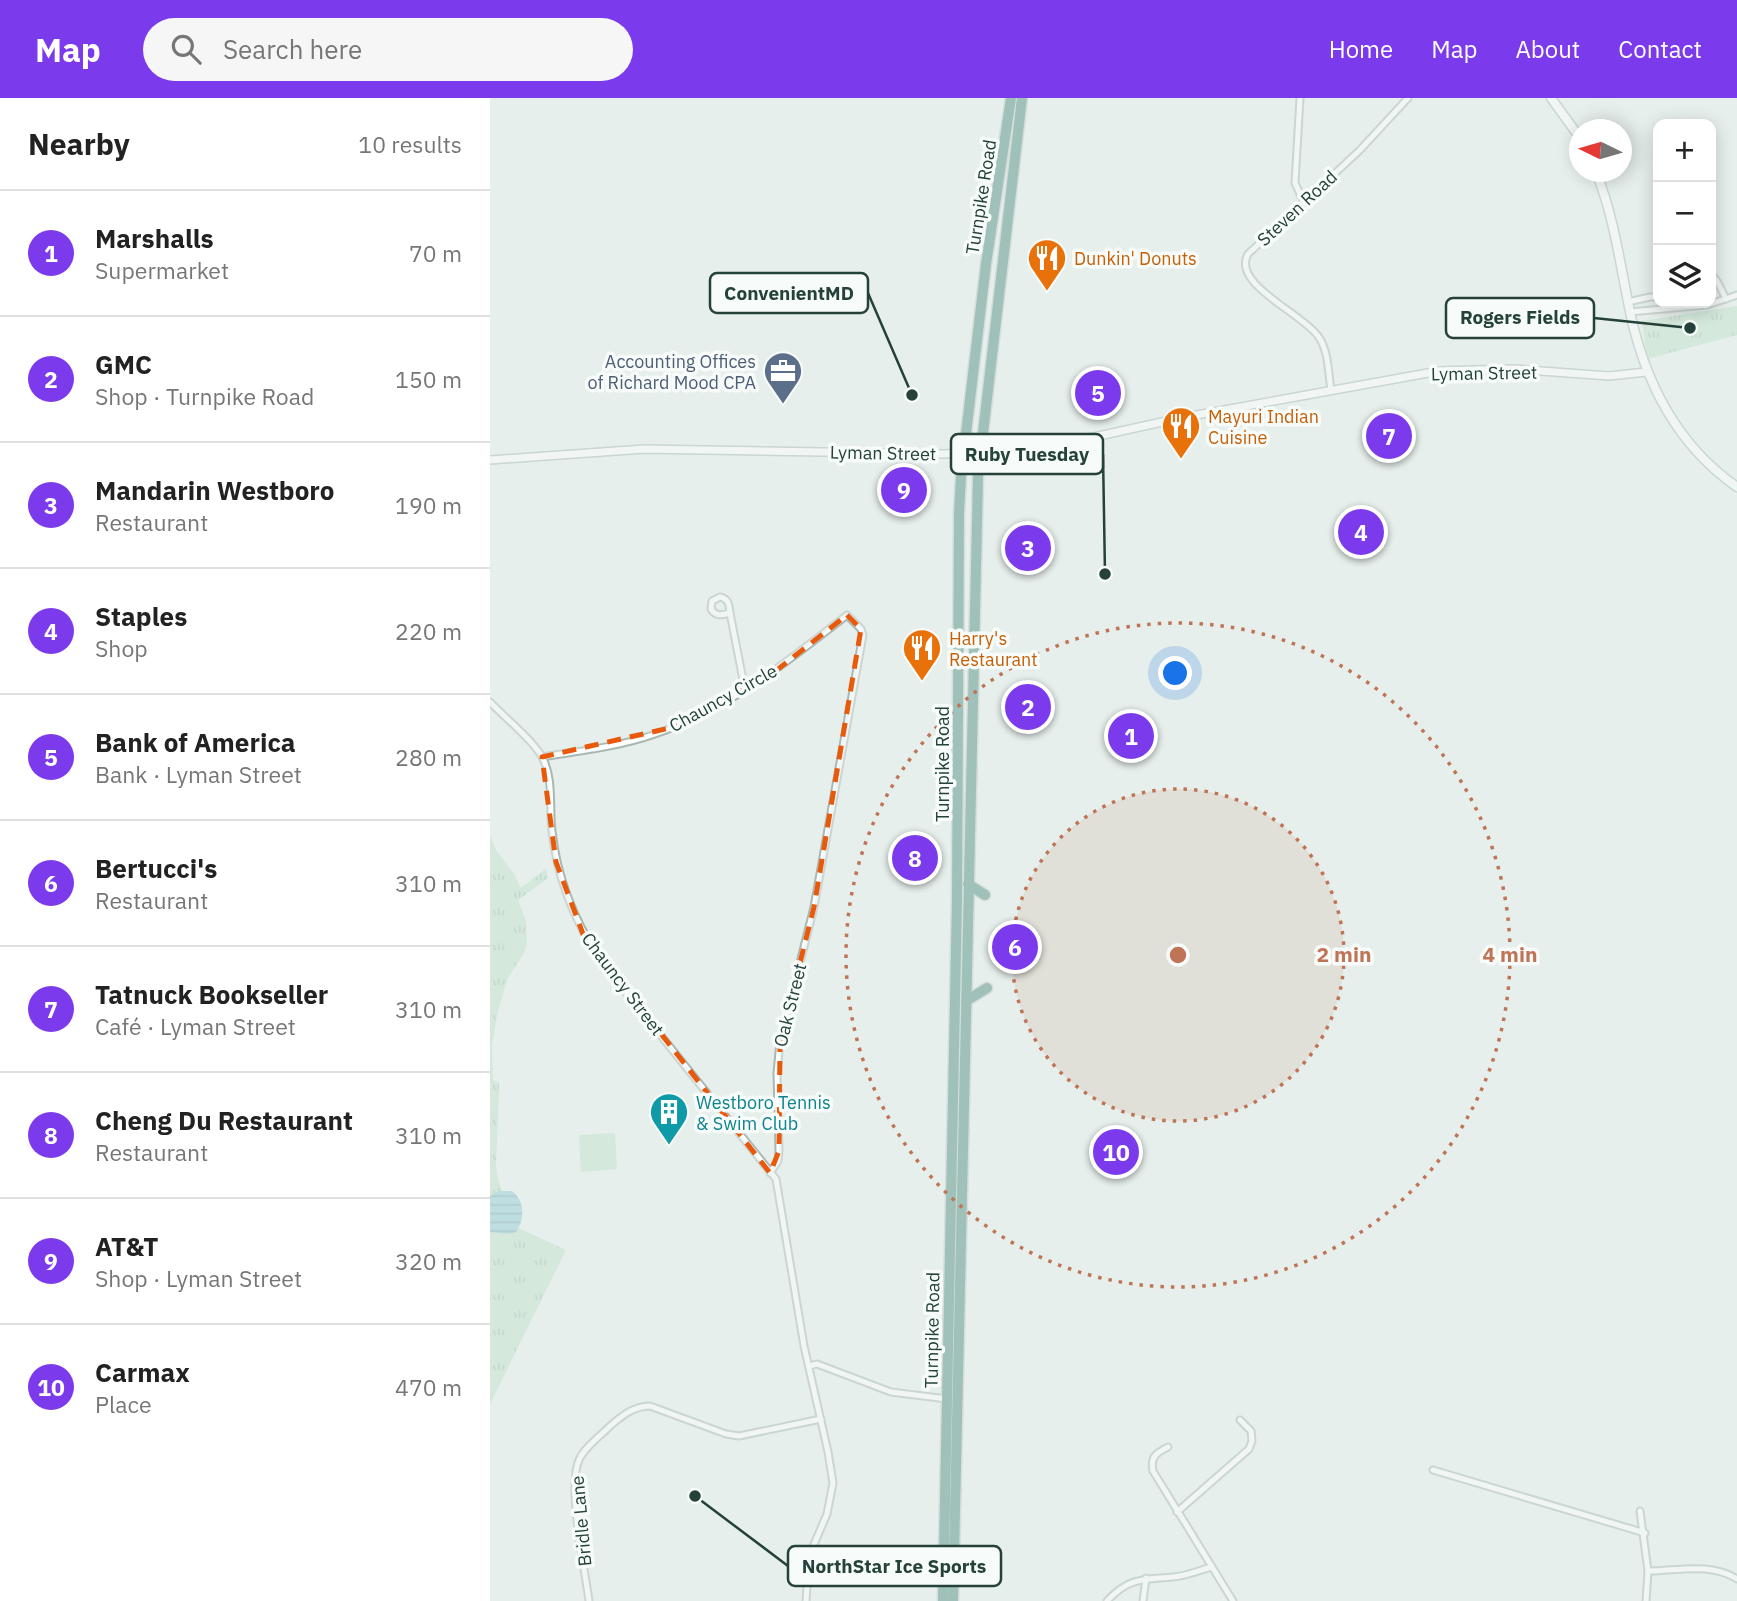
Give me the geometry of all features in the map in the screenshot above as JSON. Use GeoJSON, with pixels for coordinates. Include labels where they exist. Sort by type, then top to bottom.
{"type":"FeatureCollection","features":[{"type":"Feature","properties":{"kind":"highway","name":"Turnpike Road"},"geometry":{"type":"LineString","coordinates":[[943,1601],[957,900],[958,568],[961,475],[986,264],[1011,98]]}},
{"type":"Feature","properties":{"kind":"highway","name":"Turnpike Road"},"geometry":{"type":"LineString","coordinates":[[953,1601],[968,884],[976,637],[976,516],[1022,98]]}},
{"type":"Feature","properties":{"kind":"highway"},"geometry":{"type":"LineString","coordinates":[[968,884],[985,895]]}},
{"type":"Feature","properties":{"kind":"highway"},"geometry":{"type":"LineString","coordinates":[[966,1001],[987,988]]}},
{"type":"Feature","properties":{"kind":"main road"},"geometry":{"type":"LineString","coordinates":[[1551,98],[1569,123]]}},
{"type":"Feature","properties":{"kind":"main road"},"geometry":{"type":"LineString","coordinates":[[1599,182],[1614,225],[1630,312],[1646,372],[1663,407],[1688,443],[1710,466],[1737,486]]}},
{"type":"Feature","properties":{"kind":"street"},"geometry":{"type":"LineString","coordinates":[[1300,98],[1295,183],[1304,202]]}},
{"type":"Feature","properties":{"kind":"street","name":"Steven Road"},"geometry":{"type":"LineString","coordinates":[[1331,390],[1326,356],[1315,332],[1252,283],[1244,265],[1248,254],[1360,150],[1408,98]]}},
{"type":"Feature","properties":{"kind":"street"},"geometry":{"type":"LineString","coordinates":[[1716,280],[1726,299]]}},
{"type":"Feature","properties":{"kind":"street"},"geometry":{"type":"LineString","coordinates":[[1628,302],[1653,294]]}},
{"type":"Feature","properties":{"kind":"street"},"geometry":{"type":"LineString","coordinates":[[1716,302],[1737,295]]}},
{"type":"Feature","properties":{"kind":"street"},"geometry":{"type":"LineString","coordinates":[[1630,312],[1665,308]]}},
{"type":"Feature","properties":{"kind":"street","name":"Lyman Street"},"geometry":{"type":"LineString","coordinates":[[490,460],[644,449],[981,453],[1070,442],[1157,422],[1439,371],[1514,369],[1609,376],[1646,372]]}},
{"type":"Feature","properties":{"kind":"street"},"geometry":{"type":"LineString","coordinates":[[730,613],[745,690]]}},
{"type":"Feature","properties":{"kind":"street","name":"Chauncy Circle"},"geometry":{"type":"LineString","coordinates":[[542,757],[650,736],[674,727],[773,673],[847,615]]}},
{"type":"Feature","properties":{"kind":"street","name":"Oak Street"},"geometry":{"type":"LineString","coordinates":[[770,1173],[778,1161],[777,1073],[782,1027],[814,907],[863,635],[861,629],[847,615]]}},
{"type":"Feature","properties":{"kind":"street"},"geometry":{"type":"LineString","coordinates":[[490,702],[542,757]]}},
{"type":"Feature","properties":{"kind":"street","name":"Chauncy Street"},"geometry":{"type":"LineString","coordinates":[[542,757],[549,785],[556,862],[565,892],[583,934],[600,960],[770,1173]]}},
{"type":"Feature","properties":{"kind":"street"},"geometry":{"type":"LineString","coordinates":[[770,1173],[776,1179],[780,1193],[809,1366],[833,1483],[827,1514],[808,1556],[806,1601]]}},
{"type":"Feature","properties":{"kind":"street"},"geometry":{"type":"LineString","coordinates":[[809,1366],[817,1364],[891,1392],[947,1399]]}},
{"type":"Feature","properties":{"kind":"street","name":"Bridle Lane"},"geometry":{"type":"LineString","coordinates":[[589,1601],[576,1508],[576,1469],[582,1454],[618,1419],[633,1410],[650,1406],[726,1433],[747,1436],[821,1419]]}},
{"type":"Feature","properties":{"kind":"street"},"geometry":{"type":"LineString","coordinates":[[1177,1512],[1249,1449],[1252,1434],[1240,1420]]}},
{"type":"Feature","properties":{"kind":"street"},"geometry":{"type":"LineString","coordinates":[[1168,1447],[1155,1454],[1152,1465],[1159,1483],[1233,1601]]}},
{"type":"Feature","properties":{"kind":"street"},"geometry":{"type":"LineString","coordinates":[[1433,1470],[1645,1533]]}},
{"type":"Feature","properties":{"kind":"street"},"geometry":{"type":"LineString","coordinates":[[1640,1511],[1648,1571],[1646,1601]]}},
{"type":"Feature","properties":{"kind":"street"},"geometry":{"type":"LineString","coordinates":[[1107,1601],[1125,1585],[1146,1578],[1180,1576],[1211,1567]]}},
{"type":"Feature","properties":{"kind":"street"},"geometry":{"type":"LineString","coordinates":[[1648,1571],[1712,1569],[1727,1572],[1737,1579]]}},
{"type":"Feature","properties":{"kind":"street"},"geometry":{"type":"LineString","coordinates":[[1143,1601],[1146,1578]]}},
{"type":"Feature","properties":{"kind":"highlighted area"},"geometry":{"type":"Polygon","coordinates":[[[847,615],[861,629],[814,907],[780,1042],[779,1151],[770,1173],[583,934],[556,862],[542,757],[674,727],[773,673],[847,615]]]}},
{"type":"Feature","properties":{"kind":"green space"},"geometry":{"type":"Polygon","coordinates":[[[1737,306],[1737,335],[1647,359],[1642,321],[1737,306]]]}},
{"type":"Feature","properties":{"kind":"green space"},"geometry":{"type":"Polygon","coordinates":[[[490,836],[496,850],[515,875],[520,888],[546,869],[548,878],[518,900],[526,921],[527,944],[508,978],[492,1045],[493,1080],[499,1083],[496,1166],[498,1179],[514,1226],[566,1250],[490,1404],[490,836]]]}},
{"type":"Feature","properties":{"kind":"green space"},"geometry":{"type":"Polygon","coordinates":[[[615,1133],[617,1169],[581,1172],[579,1135],[615,1133]]]}},
{"type":"Feature","properties":{"kind":"water"},"geometry":{"type":"Polygon","coordinates":[[[499,1191],[512,1191],[519,1200],[522,1216],[516,1232],[490,1232],[490,1196],[499,1191]]]}},
{"type":"Feature","properties":{"kind":"place","name":"Dunkin' Donuts"},"geometry":{"type":"Point","coordinates":[1047,292]}},
{"type":"Feature","properties":{"kind":"place","name":"Rogers Fields"},"geometry":{"type":"Point","coordinates":[1690,328]}},
{"type":"Feature","properties":{"kind":"place","name":"Bank of America"},"geometry":{"type":"Point","coordinates":[1098,393]}},
{"type":"Feature","properties":{"kind":"place","name":"ConvenientMD"},"geometry":{"type":"Point","coordinates":[912,395]}},
{"type":"Feature","properties":{"kind":"place","name":"Accounting Offices of Richard Mood CPA"},"geometry":{"type":"Point","coordinates":[783,405]}},
{"type":"Feature","properties":{"kind":"place","name":"Tatnuck Bookseller"},"geometry":{"type":"Point","coordinates":[1389,436]}},
{"type":"Feature","properties":{"kind":"place","name":"Mayuri Indian Cuisine"},"geometry":{"type":"Point","coordinates":[1181,460]}},
{"type":"Feature","properties":{"kind":"place","name":"AT&T"},"geometry":{"type":"Point","coordinates":[904,490]}},
{"type":"Feature","properties":{"kind":"place","name":"Staples"},"geometry":{"type":"Point","coordinates":[1361,532]}},
{"type":"Feature","properties":{"kind":"place","name":"Mandarin Westboro"},"geometry":{"type":"Point","coordinates":[1028,548]}},
{"type":"Feature","properties":{"kind":"place","name":"Ruby Tuesday"},"geometry":{"type":"Point","coordinates":[1105,574]}},
{"type":"Feature","properties":{"kind":"place","name":"Harry's Restaurant"},"geometry":{"type":"Point","coordinates":[922,682]}},
{"type":"Feature","properties":{"kind":"place","name":"GMC"},"geometry":{"type":"Point","coordinates":[1028,707]}},
{"type":"Feature","properties":{"kind":"place","name":"Marshalls"},"geometry":{"type":"Point","coordinates":[1131,736]}},
{"type":"Feature","properties":{"kind":"place","name":"Cheng Du Restaurant"},"geometry":{"type":"Point","coordinates":[915,858]}},
{"type":"Feature","properties":{"kind":"place","name":"Bertucci's"},"geometry":{"type":"Point","coordinates":[1015,947]}},
{"type":"Feature","properties":{"kind":"place","name":"Westboro Tennis & Swim Club"},"geometry":{"type":"Point","coordinates":[669,1146]}},
{"type":"Feature","properties":{"kind":"place","name":"Carmax"},"geometry":{"type":"Point","coordinates":[1116,1152]}},
{"type":"Feature","properties":{"kind":"place","name":"NorthStar Ice Sports"},"geometry":{"type":"Point","coordinates":[695,1496]}}]}
